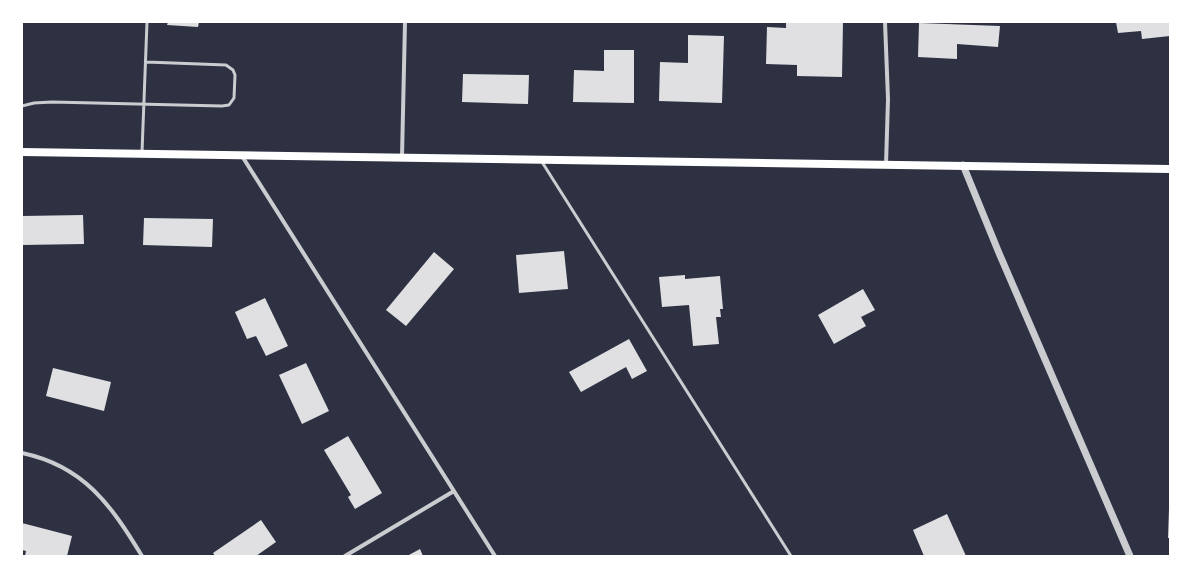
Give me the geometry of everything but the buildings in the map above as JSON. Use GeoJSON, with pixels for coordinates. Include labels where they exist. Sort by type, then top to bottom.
{"type":"FeatureCollection","features":[{"type":"Feature","properties":{"kind":"main road"},"geometry":{"type":"LineString","coordinates":[[22,152],[1170,170]]}},
{"type":"Feature","properties":{"kind":"street"},"geometry":{"type":"LineString","coordinates":[[402,157],[405,22]]}},
{"type":"Feature","properties":{"kind":"street"},"geometry":{"type":"LineString","coordinates":[[885,22],[888,99],[886,165]]}},
{"type":"Feature","properties":{"kind":"street"},"geometry":{"type":"LineString","coordinates":[[241,155],[495,556]]}},
{"type":"Feature","properties":{"kind":"street"},"geometry":{"type":"LineString","coordinates":[[963,166],[998,253],[1130,556]]}},
{"type":"Feature","properties":{"kind":"street"},"geometry":{"type":"LineString","coordinates":[[22,453],[50,462],[90,485],[107,503],[142,556]]}},
{"type":"Feature","properties":{"kind":"street"},"geometry":{"type":"LineString","coordinates":[[345,556],[454,491]]}},
{"type":"Feature","properties":{"kind":"lane"},"geometry":{"type":"LineString","coordinates":[[142,154],[147,22]]}},
{"type":"Feature","properties":{"kind":"lane"},"geometry":{"type":"LineString","coordinates":[[22,106],[34,103],[52,102],[222,106],[229,105],[234,98],[236,76],[233,70],[226,65],[146,62]]}},
{"type":"Feature","properties":{"kind":"lane"},"geometry":{"type":"LineString","coordinates":[[540,159],[791,556]]}}]}
